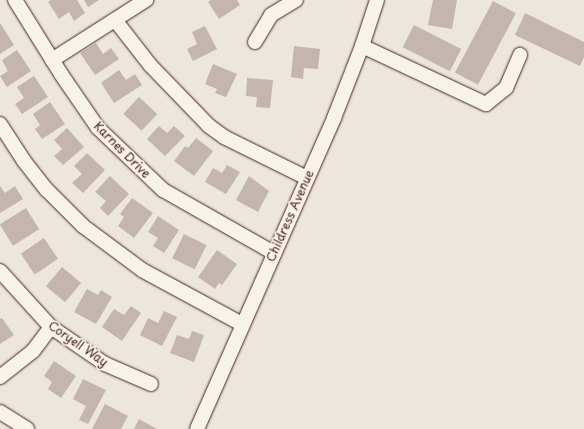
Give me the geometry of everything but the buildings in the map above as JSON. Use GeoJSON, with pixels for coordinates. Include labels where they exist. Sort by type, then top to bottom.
{"type":"FeatureCollection","features":[{"type":"Feature","properties":{"kind":"street","name":"Karnes Drive"},"geometry":{"type":"LineString","coordinates":[[15,0],[52,60],[98,128],[163,190],[274,253]]}},
{"type":"Feature","properties":{"kind":"street"},"geometry":{"type":"LineString","coordinates":[[52,60],[146,0]]}},
{"type":"Feature","properties":{"kind":"street"},"geometry":{"type":"LineString","coordinates":[[254,42],[271,15],[296,0]]}},
{"type":"Feature","properties":{"kind":"street","name":"Childress Avenue"},"geometry":{"type":"LineString","coordinates":[[197,429],[307,178],[362,46],[377,0]]}},
{"type":"Feature","properties":{"kind":"street"},"geometry":{"type":"LineString","coordinates":[[115,20],[151,66],[209,126],[224,137],[307,178]]}},
{"type":"Feature","properties":{"kind":"street"},"geometry":{"type":"LineString","coordinates":[[362,46],[486,104],[506,88],[520,55]]}},
{"type":"Feature","properties":{"kind":"street"},"geometry":{"type":"LineString","coordinates":[[0,124],[24,161],[47,190],[83,226],[142,270],[242,324]]}},
{"type":"Feature","properties":{"kind":"street","name":"Coryell Way"},"geometry":{"type":"LineString","coordinates":[[1,274],[51,327],[105,364],[151,384]]}},
{"type":"Feature","properties":{"kind":"street"},"geometry":{"type":"LineString","coordinates":[[0,377],[33,351],[51,327]]}},
{"type":"Feature","properties":{"kind":"street"},"geometry":{"type":"LineString","coordinates":[[0,412],[27,429]]}}]}
